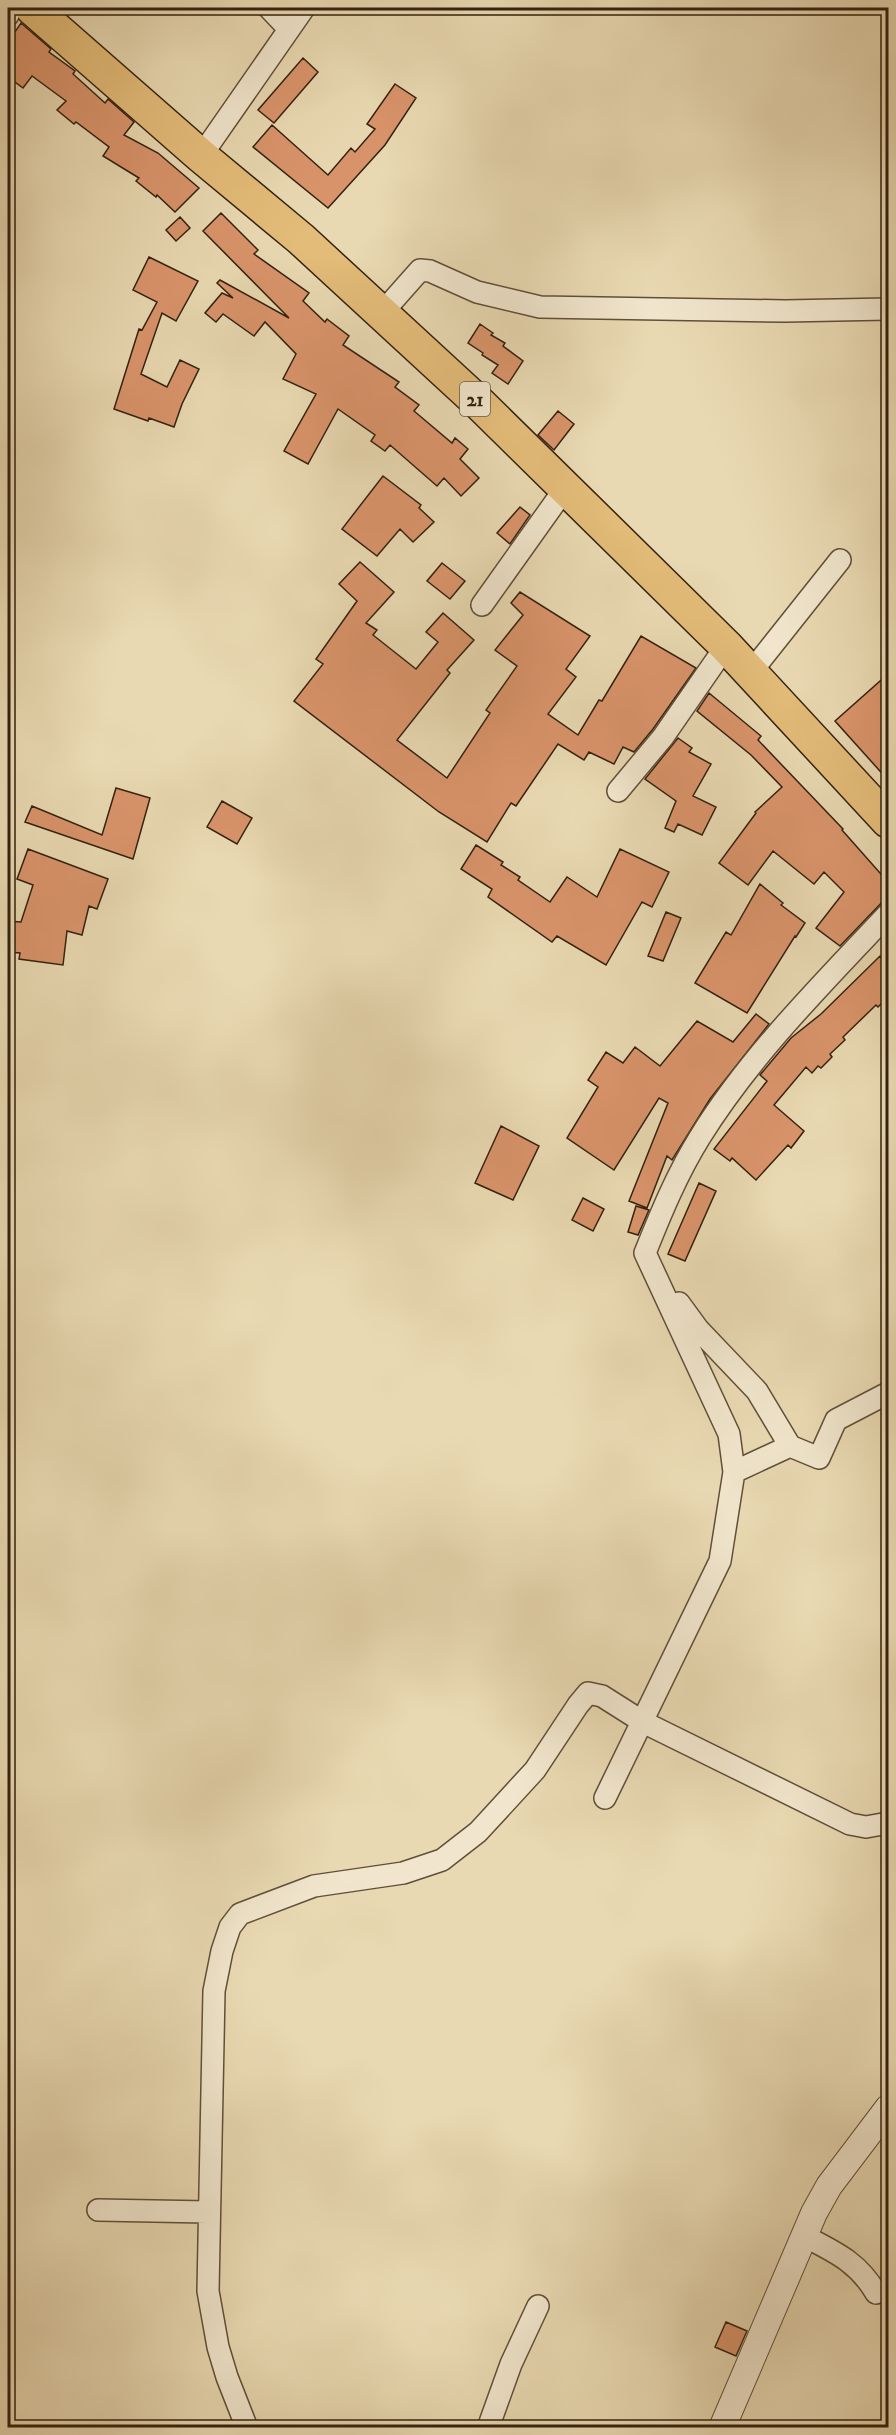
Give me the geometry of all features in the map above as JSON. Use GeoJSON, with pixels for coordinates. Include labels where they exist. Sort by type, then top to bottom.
{"type":"FeatureCollection","features":[{"type":"Feature","properties":{"kind":"highway","name":"21"},"geometry":{"type":"LineString","coordinates":[[32,8],[201,156],[302,239],[479,403],[726,646],[888,820]]}},
{"type":"Feature","properties":{"kind":"street"},"geometry":{"type":"LineString","coordinates":[[8,15],[11,8]]}},
{"type":"Feature","properties":{"kind":"street"},"geometry":{"type":"LineString","coordinates":[[269,8],[289,29]]}},
{"type":"Feature","properties":{"kind":"street"},"geometry":{"type":"LineString","coordinates":[[201,156],[304,8]]}},
{"type":"Feature","properties":{"kind":"street"},"geometry":{"type":"LineString","coordinates":[[381,314],[420,270],[430,271],[477,292],[540,307],[785,311],[888,309]]}},
{"type":"Feature","properties":{"kind":"street"},"geometry":{"type":"LineString","coordinates":[[482,605],[566,487]]}},
{"type":"Feature","properties":{"kind":"street"},"geometry":{"type":"LineString","coordinates":[[751,672],[840,560]]}},
{"type":"Feature","properties":{"kind":"street"},"geometry":{"type":"LineString","coordinates":[[618,790],[663,737],[726,646]]}},
{"type":"Feature","properties":{"kind":"street"},"geometry":{"type":"LineString","coordinates":[[605,1798],[720,1561],[734,1472],[729,1434],[645,1253],[673,1186],[700,1137],[730,1094],[836,970],[888,914]]}},
{"type":"Feature","properties":{"kind":"street"},"geometry":{"type":"LineString","coordinates":[[645,1253],[698,1329],[757,1391],[790,1446],[819,1458],[836,1420],[888,1393]]}},
{"type":"Feature","properties":{"kind":"street"},"geometry":{"type":"LineString","coordinates":[[734,1472],[790,1446]]}},
{"type":"Feature","properties":{"kind":"street"},"geometry":{"type":"LineString","coordinates":[[247,2427],[224,2367],[208,2291],[214,1991],[222,1951],[230,1927],[240,1914],[314,1886],[403,1873],[442,1860],[478,1832],[535,1770],[578,1705],[588,1694],[602,1696],[643,1722],[850,1824],[866,1827],[888,1823]]}},
{"type":"Feature","properties":{"kind":"street"},"geometry":{"type":"LineString","coordinates":[[722,2427],[804,2236],[829,2186],[888,2108]]}},
{"type":"Feature","properties":{"kind":"street"},"geometry":{"type":"LineString","coordinates":[[98,2210],[208,2212]]}},
{"type":"Feature","properties":{"kind":"street"},"geometry":{"type":"LineString","coordinates":[[804,2236],[842,2256],[867,2277],[876,2294]]}},
{"type":"Feature","properties":{"kind":"street"},"geometry":{"type":"LineString","coordinates":[[488,2427],[511,2364],[538,2306]]}},
{"type":"Feature","properties":{"kind":"building"},"geometry":{"type":"Polygon","coordinates":[[[21,23],[51,49],[49,52],[75,71],[73,74],[105,103],[108,99],[134,122],[124,135],[158,153],[199,188],[175,212],[157,195],[156,197],[136,181],[139,178],[103,156],[109,147],[57,110],[66,101],[32,76],[23,88],[8,77],[8,42],[21,23]]]}},
{"type":"Feature","properties":{"kind":"building"},"geometry":{"type":"Polygon","coordinates":[[[303,58],[318,72],[274,123],[258,110],[303,58]]]}},
{"type":"Feature","properties":{"kind":"building"},"geometry":{"type":"Polygon","coordinates":[[[395,84],[416,98],[385,145],[328,208],[253,147],[272,125],[328,175],[351,148],[355,152],[375,129],[367,124],[395,84]]]}},
{"type":"Feature","properties":{"kind":"building"},"geometry":{"type":"Polygon","coordinates":[[[221,213],[258,250],[254,254],[309,293],[303,301],[325,322],[327,319],[349,336],[343,345],[399,382],[395,387],[419,405],[414,411],[452,443],[455,438],[468,449],[460,459],[479,478],[461,496],[444,478],[437,486],[390,445],[385,451],[371,441],[375,435],[338,409],[308,464],[284,451],[316,394],[283,379],[296,354],[265,322],[254,336],[223,314],[216,322],[205,313],[222,293],[233,298],[217,283],[220,280],[289,318],[203,231],[221,213]]]}},
{"type":"Feature","properties":{"kind":"building"},"geometry":{"type":"Polygon","coordinates":[[[180,217],[190,228],[176,241],[166,230],[180,217]]]}},
{"type":"Feature","properties":{"kind":"building"},"geometry":{"type":"Polygon","coordinates":[[[149,257],[198,281],[176,321],[162,313],[141,374],[167,387],[180,360],[199,369],[174,427],[114,409],[139,329],[142,330],[157,302],[133,290],[149,257]]]}},
{"type":"Feature","properties":{"kind":"building"},"geometry":{"type":"Polygon","coordinates":[[[480,324],[493,333],[491,335],[505,343],[503,346],[523,361],[508,384],[492,373],[498,365],[468,343],[480,324]]]}},
{"type":"Feature","properties":{"kind":"building"},"geometry":{"type":"Polygon","coordinates":[[[558,411],[574,424],[554,450],[538,435],[558,411]]]}},
{"type":"Feature","properties":{"kind":"building"},"geometry":{"type":"Polygon","coordinates":[[[383,476],[421,505],[419,508],[434,522],[413,542],[400,529],[377,556],[342,529],[383,476]]]}},
{"type":"Feature","properties":{"kind":"building"},"geometry":{"type":"Polygon","coordinates":[[[520,507],[530,515],[510,544],[497,533],[520,507]]]}},
{"type":"Feature","properties":{"kind":"building"},"geometry":{"type":"Polygon","coordinates":[[[360,562],[394,592],[366,623],[377,630],[373,635],[416,669],[438,642],[426,632],[443,613],[474,640],[447,670],[450,673],[397,740],[447,778],[490,713],[486,710],[517,666],[495,650],[523,615],[511,603],[520,592],[590,636],[566,669],[576,677],[548,714],[578,735],[599,700],[602,701],[641,636],[696,668],[634,752],[623,747],[614,764],[589,752],[584,760],[558,744],[516,806],[511,803],[487,842],[439,812],[294,701],[323,664],[316,659],[357,601],[339,584],[360,562]]]}},
{"type":"Feature","properties":{"kind":"building"},"geometry":{"type":"Polygon","coordinates":[[[442,563],[465,581],[450,599],[427,581],[442,563]]]}},
{"type":"Feature","properties":{"kind":"building"},"geometry":{"type":"Polygon","coordinates":[[[888,674],[888,780],[835,721],[888,674]]]}},
{"type":"Feature","properties":{"kind":"building"},"geometry":{"type":"Polygon","coordinates":[[[709,693],[761,736],[758,740],[843,829],[888,882],[888,896],[840,946],[816,928],[844,892],[824,872],[814,884],[773,851],[748,885],[719,863],[755,812],[782,787],[751,755],[697,711],[709,693]]]}},
{"type":"Feature","properties":{"kind":"building"},"geometry":{"type":"Polygon","coordinates":[[[678,738],[692,748],[689,752],[711,764],[693,796],[716,807],[702,835],[678,824],[674,832],[665,828],[676,801],[645,779],[678,738]]]}},
{"type":"Feature","properties":{"kind":"building"},"geometry":{"type":"Polygon","coordinates":[[[116,788],[150,798],[133,859],[25,822],[32,806],[102,835],[116,788]]]}},
{"type":"Feature","properties":{"kind":"building"},"geometry":{"type":"Polygon","coordinates":[[[222,801],[252,818],[237,844],[207,827],[222,801]]]}},
{"type":"Feature","properties":{"kind":"building"},"geometry":{"type":"Polygon","coordinates":[[[476,845],[503,862],[501,865],[520,877],[518,880],[550,902],[567,877],[597,897],[620,849],[669,872],[652,907],[642,902],[606,965],[557,936],[552,942],[488,897],[492,889],[461,869],[476,845]]]}},
{"type":"Feature","properties":{"kind":"building"},"geometry":{"type":"Polygon","coordinates":[[[28,849],[108,879],[97,909],[89,906],[82,935],[67,931],[63,965],[19,959],[20,953],[8,952],[8,921],[21,922],[33,885],[17,879],[28,849]]]}},
{"type":"Feature","properties":{"kind":"building"},"geometry":{"type":"Polygon","coordinates":[[[760,884],[783,903],[781,905],[805,923],[747,1013],[695,983],[726,932],[731,935],[760,884]]]}},
{"type":"Feature","properties":{"kind":"building"},"geometry":{"type":"Polygon","coordinates":[[[666,912],[681,918],[663,961],[648,956],[666,912]]]}},
{"type":"Feature","properties":{"kind":"building"},"geometry":{"type":"Polygon","coordinates":[[[880,956],[888,965],[888,997],[878,1007],[876,1005],[843,1037],[845,1040],[830,1054],[832,1057],[821,1068],[818,1066],[812,1073],[806,1067],[774,1105],[804,1131],[791,1148],[788,1145],[756,1180],[732,1158],[730,1161],[714,1149],[767,1081],[760,1075],[791,1038],[821,1014],[880,956]]]}},
{"type":"Feature","properties":{"kind":"building"},"geometry":{"type":"Polygon","coordinates":[[[756,1014],[769,1024],[710,1099],[672,1160],[667,1156],[647,1208],[629,1201],[668,1103],[659,1098],[614,1170],[567,1138],[598,1087],[588,1080],[606,1052],[623,1063],[635,1047],[660,1066],[697,1021],[733,1042],[756,1014]]]}},
{"type":"Feature","properties":{"kind":"building"},"geometry":{"type":"Polygon","coordinates":[[[501,1126],[539,1146],[513,1200],[475,1183],[501,1126]]]}},
{"type":"Feature","properties":{"kind":"building"},"geometry":{"type":"Polygon","coordinates":[[[699,1183],[716,1191],[685,1261],[668,1254],[699,1183]]]}},
{"type":"Feature","properties":{"kind":"building"},"geometry":{"type":"Polygon","coordinates":[[[583,1198],[604,1209],[593,1231],[572,1220],[583,1198]]]}},
{"type":"Feature","properties":{"kind":"building"},"geometry":{"type":"Polygon","coordinates":[[[636,1206],[649,1210],[638,1235],[628,1232],[636,1206]]]}},
{"type":"Feature","properties":{"kind":"building"},"geometry":{"type":"Polygon","coordinates":[[[726,2322],[747,2331],[736,2356],[715,2347],[726,2322]]]}}]}
